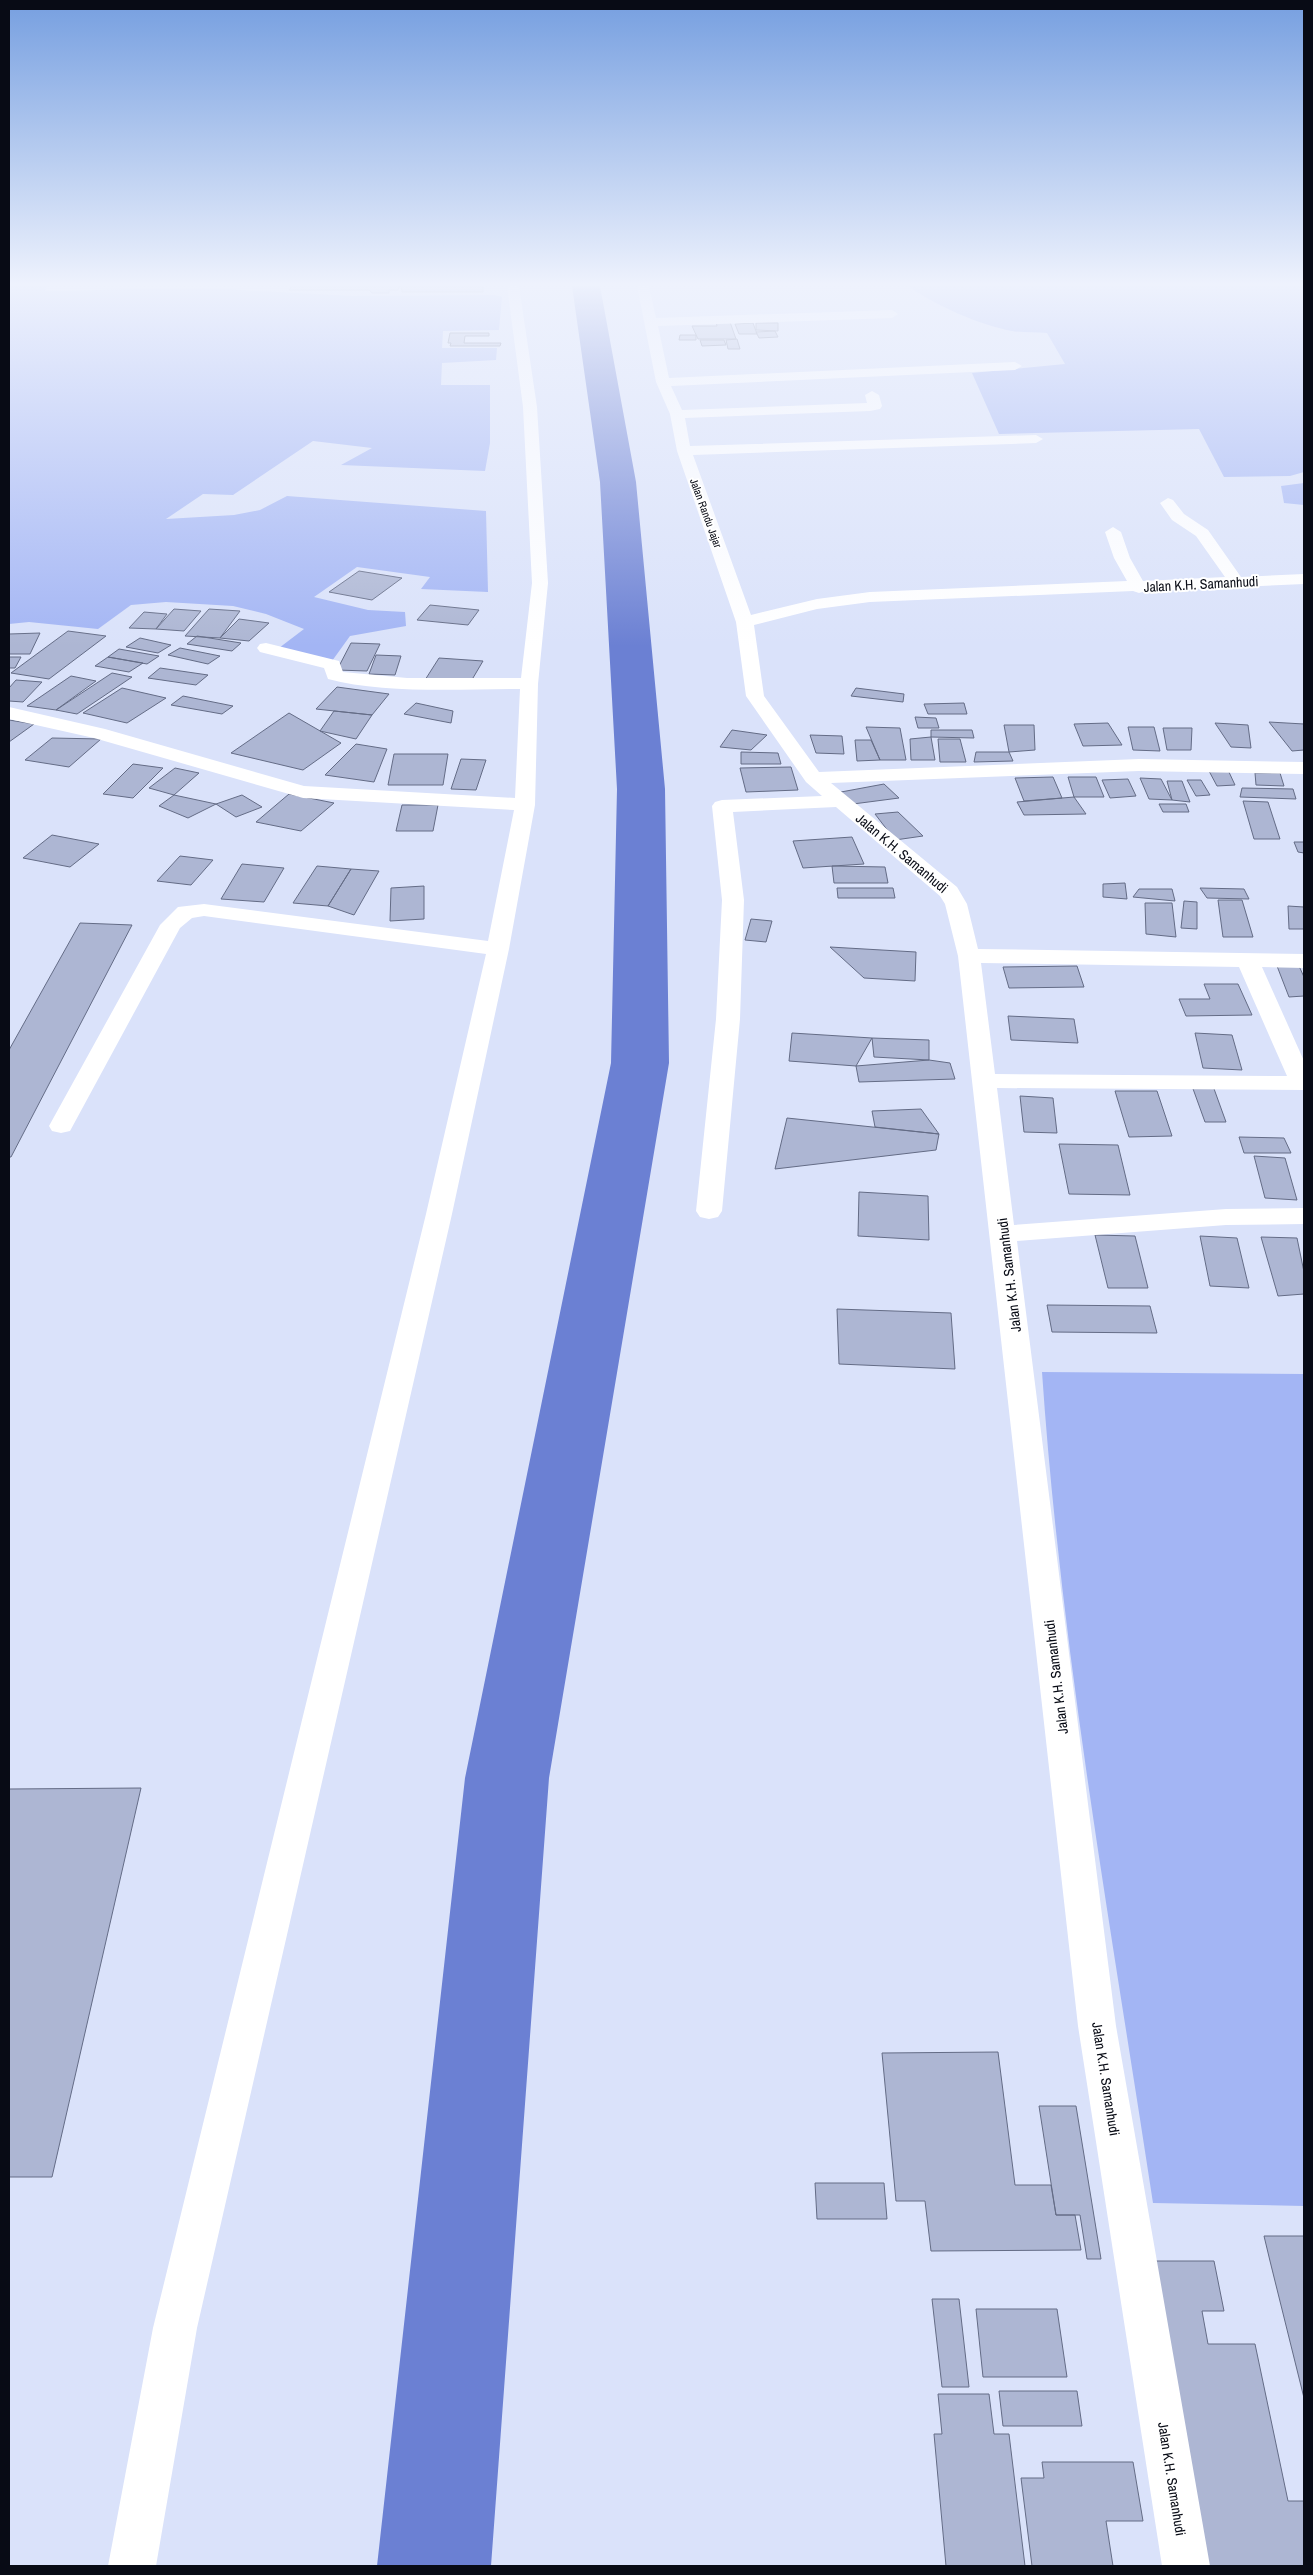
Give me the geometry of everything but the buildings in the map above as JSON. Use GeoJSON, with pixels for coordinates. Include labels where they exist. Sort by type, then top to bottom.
{"type":"FeatureCollection","features":[{"type":"Feature","properties":{"kind":"street"},"geometry":{"type":"LineString","coordinates":[[132,2566],[175,2328],[439,1214],[498,949],[525,805],[506,684],[540,583],[530,406]]}},
{"type":"Feature","properties":{"kind":"street","name":"Jalan Randu Jajar"},"geometry":{"type":"LineString","coordinates":[[674,406],[677,414],[684,451],[745,622]]}},
{"type":"Feature","properties":{"kind":"street"},"geometry":{"type":"LineString","coordinates":[[677,414],[784,412],[873,406]]}},
{"type":"Feature","properties":{"kind":"street"},"geometry":{"type":"LineString","coordinates":[[684,451],[1036,439]]}},
{"type":"Feature","properties":{"kind":"street"},"geometry":{"type":"LineString","coordinates":[[1168,503],[1178,517],[1202,533],[1236,581]]}},
{"type":"Feature","properties":{"kind":"street"},"geometry":{"type":"LineString","coordinates":[[1113,532],[1122,558],[1140,588]]}},
{"type":"Feature","properties":{"kind":"street","name":"Jalan K.H. Samanhudi"},"geometry":{"type":"LineString","coordinates":[[1186,2566],[1097,2026],[1004,1234],[969,956],[956,904],[949,892],[813,778],[756,696],[752,654],[745,622],[817,604],[845,600],[1304,579]]}},
{"type":"Feature","properties":{"kind":"street"},"geometry":{"type":"LineString","coordinates":[[266,648],[333,665],[336,676],[406,683],[506,684]]}},
{"type":"Feature","properties":{"kind":"street"},"geometry":{"type":"LineString","coordinates":[[9,713],[107,736],[304,792],[525,805]]}},
{"type":"Feature","properties":{"kind":"street"},"geometry":{"type":"LineString","coordinates":[[813,778],[1139,765],[1304,768]]}},
{"type":"Feature","properties":{"kind":"street"},"geometry":{"type":"LineString","coordinates":[[710,1211],[728,1018],[732,909],[722,806],[840,801]]}},
{"type":"Feature","properties":{"kind":"street"},"geometry":{"type":"LineString","coordinates":[[62,1126],[171,925],[186,912],[204,910],[498,949]]}},
{"type":"Feature","properties":{"kind":"street"},"geometry":{"type":"LineString","coordinates":[[969,956],[1304,961]]}},
{"type":"Feature","properties":{"kind":"street"},"geometry":{"type":"LineString","coordinates":[[985,1081],[1303,1083],[1248,961]]}},
{"type":"Feature","properties":{"kind":"street"},"geometry":{"type":"LineString","coordinates":[[1004,1234],[1226,1217],[1304,1216]]}},
{"type":"Feature","properties":{"kind":"shaded area"},"geometry":{"type":"Polygon","coordinates":[[[9,406],[490,406],[490,443],[485,471],[341,465],[372,448],[313,441],[233,495],[203,494],[166,519],[234,515],[260,510],[287,496],[486,511],[488,592],[421,589],[430,577],[357,567],[314,597],[368,610],[405,612],[406,626],[350,636],[332,661],[279,648],[304,629],[266,614],[233,606],[166,602],[131,605],[98,629],[29,622],[9,624],[9,406]]]}},
{"type":"Feature","properties":{"kind":"shaded area"},"geometry":{"type":"Polygon","coordinates":[[[987,406],[1304,406],[1304,472],[1290,476],[1224,477],[1199,429],[999,434],[987,406]]]}},
{"type":"Feature","properties":{"kind":"shaded area"},"geometry":{"type":"Polygon","coordinates":[[[1304,483],[1304,505],[1284,503],[1281,486],[1304,483]]]}},
{"type":"Feature","properties":{"kind":"shaded area"},"geometry":{"type":"Polygon","coordinates":[[[1042,1372],[1304,1374],[1304,2206],[1153,2203],[1104,1892],[1074,1685],[1061,1581],[1042,1372]]]}},
{"type":"Feature","properties":{"kind":"waterway"},"geometry":{"type":"LineString","coordinates":[[434,2566],[507,1778],[640,1063],[641,789],[618,482],[606,406]]}}]}
